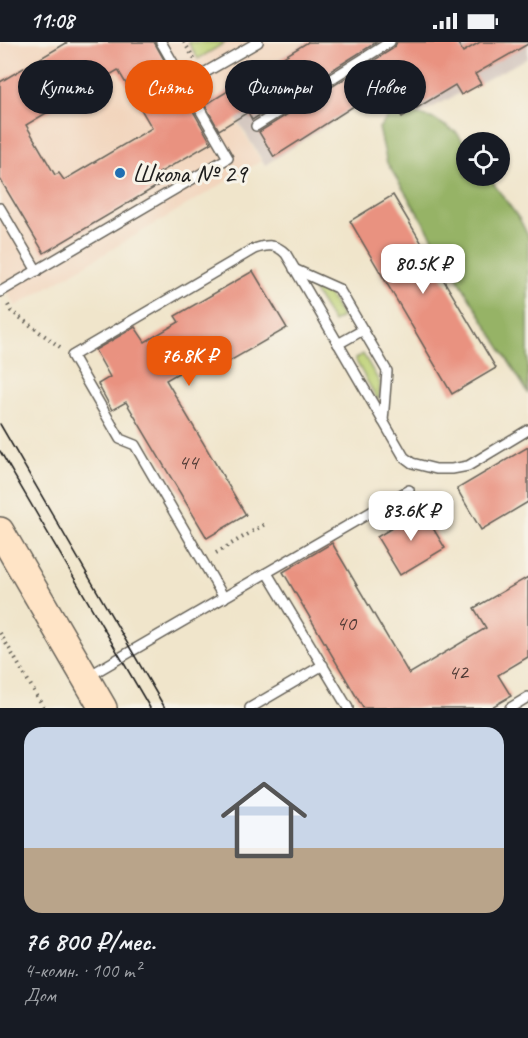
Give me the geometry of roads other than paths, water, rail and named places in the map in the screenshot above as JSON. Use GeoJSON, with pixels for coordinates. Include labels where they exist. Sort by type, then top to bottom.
{"type":"FeatureCollection","features":[{"type":"Feature","properties":{"kind":"main road"},"geometry":{"type":"LineString","coordinates":[[0,531],[103,708]]}},
{"type":"Feature","properties":{"kind":"lane"},"geometry":{"type":"LineString","coordinates":[[161,42],[171,60]]}},
{"type":"Feature","properties":{"kind":"lane"},"geometry":{"type":"LineString","coordinates":[[213,68],[258,42]]}},
{"type":"Feature","properties":{"kind":"lane"},"geometry":{"type":"LineString","coordinates":[[256,126],[390,42]]}},
{"type":"Feature","properties":{"kind":"lane"},"geometry":{"type":"LineString","coordinates":[[0,292],[228,158],[202,114]]}},
{"type":"Feature","properties":{"kind":"lane"},"geometry":{"type":"LineString","coordinates":[[0,208],[37,271]]}},
{"type":"Feature","properties":{"kind":"lane"},"geometry":{"type":"LineString","coordinates":[[224,598],[135,445],[120,439],[72,356],[254,249],[274,246],[286,254],[404,457],[412,463],[436,469],[468,466],[528,430]]}},
{"type":"Feature","properties":{"kind":"lane"},"geometry":{"type":"LineString","coordinates":[[294,269],[339,289],[387,371],[383,421]]}},
{"type":"Feature","properties":{"kind":"lane"},"geometry":{"type":"LineString","coordinates":[[338,344],[363,330]]}},
{"type":"Feature","properties":{"kind":"lane"},"geometry":{"type":"LineString","coordinates":[[86,678],[409,490]]}},
{"type":"Feature","properties":{"kind":"lane"},"geometry":{"type":"LineString","coordinates":[[267,573],[348,708]]}},
{"type":"Feature","properties":{"kind":"lane"},"geometry":{"type":"LineString","coordinates":[[250,708],[323,665]]}},
{"type":"Feature","properties":{"kind":"lane"},"geometry":{"type":"LineString","coordinates":[[510,708],[528,698]]}},
{"type":"Feature","properties":{"kind":"tram line"},"geometry":{"type":"LineString","coordinates":[[0,424],[165,708]]}},
{"type":"Feature","properties":{"kind":"tram line"},"geometry":{"type":"LineString","coordinates":[[0,451],[150,708]]}},
{"type":"Feature","properties":{"kind":"place","name":"Школа № 29"},"geometry":{"type":"Point","coordinates":[120,173]}}]}
